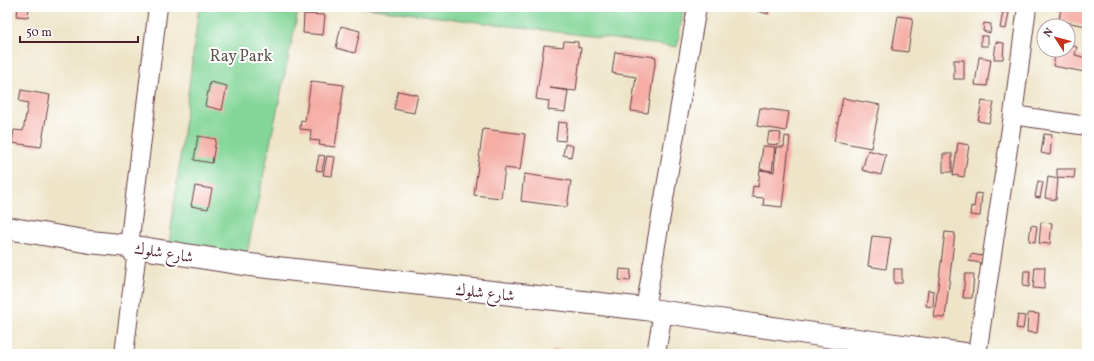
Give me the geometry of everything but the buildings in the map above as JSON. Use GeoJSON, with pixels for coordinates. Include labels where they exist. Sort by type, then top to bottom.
{"type":"FeatureCollection","features":[{"type":"Feature","properties":{"kind":"street"},"geometry":{"type":"LineString","coordinates":[[124,354],[136,259],[129,246],[158,7]]}},
{"type":"Feature","properties":{"kind":"street"},"geometry":{"type":"LineString","coordinates":[[656,354],[654,310],[697,7]]}},
{"type":"Feature","properties":{"kind":"street"},"geometry":{"type":"LineString","coordinates":[[976,354],[1027,7]]}},
{"type":"Feature","properties":{"kind":"street"},"geometry":{"type":"LineString","coordinates":[[1012,115],[1087,126]]}},
{"type":"Feature","properties":{"kind":"street","name":"شارع شلوك"},"geometry":{"type":"LineString","coordinates":[[7,228],[90,242],[129,246],[250,265],[654,310],[834,338],[964,354]]}},
{"type":"Feature","properties":{"kind":"green space","name":"Ray Park"},"geometry":{"type":"Polygon","coordinates":[[[199,7],[299,7],[246,257],[169,245],[199,7]]]}},
{"type":"Feature","properties":{"kind":"green space"},"geometry":{"type":"Polygon","coordinates":[[[359,7],[684,7],[677,47],[359,7]]]}}]}
